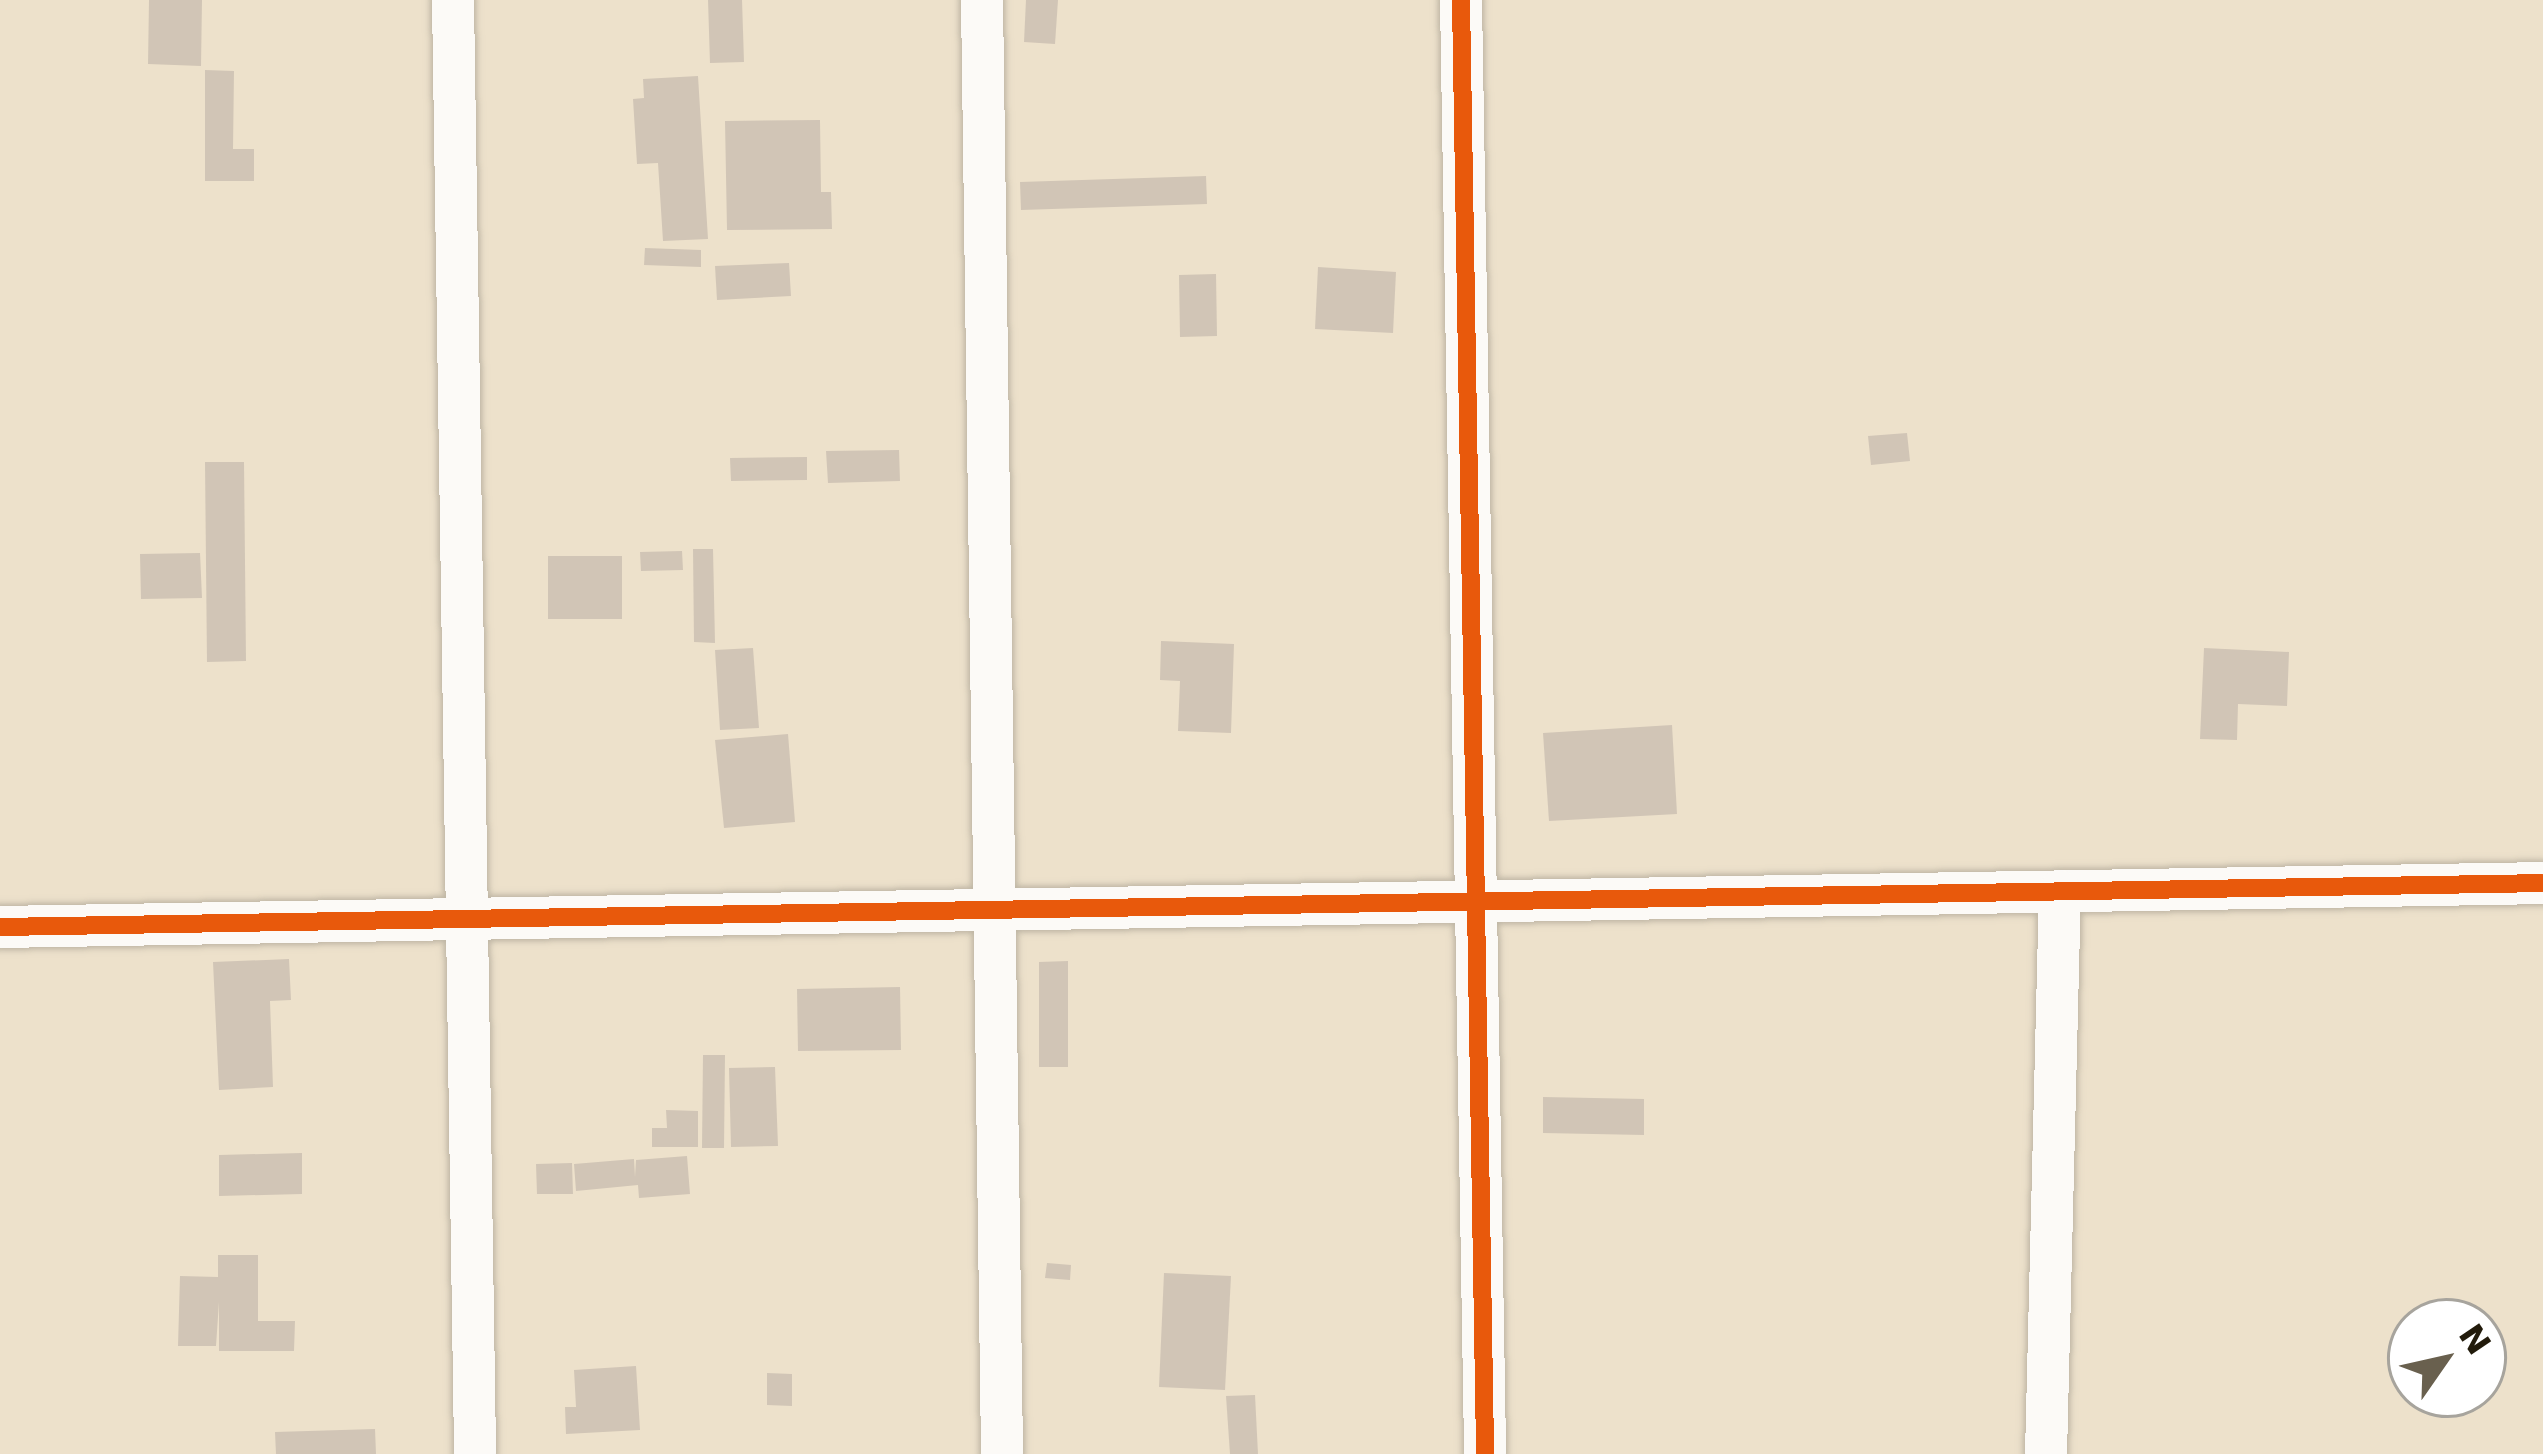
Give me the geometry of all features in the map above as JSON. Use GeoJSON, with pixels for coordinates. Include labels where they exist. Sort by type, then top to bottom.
{"type":"FeatureCollection","features":[{"type":"Feature","properties":{"kind":"street"},"geometry":{"type":"LineString","coordinates":[[453,0],[475,1454]]}},
{"type":"Feature","properties":{"kind":"street"},"geometry":{"type":"LineString","coordinates":[[982,0],[1002,1454]]}},
{"type":"Feature","properties":{"kind":"street"},"geometry":{"type":"LineString","coordinates":[[1462,0],[1485,1454]]}},
{"type":"Feature","properties":{"kind":"street"},"geometry":{"type":"LineString","coordinates":[[0,927],[2543,883]]}},
{"type":"Feature","properties":{"kind":"street"},"geometry":{"type":"LineString","coordinates":[[2046,1454],[2060,891]]}},
{"type":"Feature","properties":{"kind":"building"},"geometry":{"type":"Polygon","coordinates":[[[149,0],[202,0],[201,66],[148,64],[149,0]]]}},
{"type":"Feature","properties":{"kind":"building"},"geometry":{"type":"Polygon","coordinates":[[[708,0],[742,0],[744,62],[710,63],[708,0]]]}},
{"type":"Feature","properties":{"kind":"building"},"geometry":{"type":"Polygon","coordinates":[[[1026,0],[1058,0],[1055,44],[1024,42],[1026,0]]]}},
{"type":"Feature","properties":{"kind":"building"},"geometry":{"type":"Polygon","coordinates":[[[205,70],[234,71],[233,149],[254,149],[254,181],[205,181],[205,70]]]}},
{"type":"Feature","properties":{"kind":"building"},"geometry":{"type":"Polygon","coordinates":[[[698,76],[708,239],[663,241],[658,163],[637,164],[633,99],[644,98],[643,79],[698,76]]]}},
{"type":"Feature","properties":{"kind":"building"},"geometry":{"type":"Polygon","coordinates":[[[820,120],[821,192],[831,192],[832,229],[727,230],[725,121],[820,120]]]}},
{"type":"Feature","properties":{"kind":"building"},"geometry":{"type":"Polygon","coordinates":[[[1206,176],[1207,204],[1021,210],[1020,182],[1206,176]]]}},
{"type":"Feature","properties":{"kind":"building"},"geometry":{"type":"Polygon","coordinates":[[[645,248],[701,250],[701,267],[644,265],[645,248]]]}},
{"type":"Feature","properties":{"kind":"building"},"geometry":{"type":"Polygon","coordinates":[[[789,263],[791,296],[717,300],[715,266],[789,263]]]}},
{"type":"Feature","properties":{"kind":"building"},"geometry":{"type":"Polygon","coordinates":[[[1318,267],[1396,272],[1393,333],[1315,329],[1318,267]]]}},
{"type":"Feature","properties":{"kind":"building"},"geometry":{"type":"Polygon","coordinates":[[[1216,274],[1217,336],[1180,337],[1179,275],[1216,274]]]}},
{"type":"Feature","properties":{"kind":"building"},"geometry":{"type":"Polygon","coordinates":[[[1907,433],[1910,461],[1871,465],[1868,436],[1907,433]]]}},
{"type":"Feature","properties":{"kind":"building"},"geometry":{"type":"Polygon","coordinates":[[[899,450],[900,481],[828,483],[826,451],[899,450]]]}},
{"type":"Feature","properties":{"kind":"building"},"geometry":{"type":"Polygon","coordinates":[[[807,457],[807,480],[731,481],[730,458],[807,457]]]}},
{"type":"Feature","properties":{"kind":"building"},"geometry":{"type":"Polygon","coordinates":[[[205,462],[244,462],[246,661],[207,662],[205,462]]]}},
{"type":"Feature","properties":{"kind":"building"},"geometry":{"type":"Polygon","coordinates":[[[693,549],[713,549],[715,643],[694,642],[693,549]]]}},
{"type":"Feature","properties":{"kind":"building"},"geometry":{"type":"Polygon","coordinates":[[[682,551],[683,570],[641,571],[640,552],[682,551]]]}},
{"type":"Feature","properties":{"kind":"building"},"geometry":{"type":"Polygon","coordinates":[[[200,553],[202,598],[141,599],[140,554],[200,553]]]}},
{"type":"Feature","properties":{"kind":"building"},"geometry":{"type":"Polygon","coordinates":[[[548,556],[622,556],[622,619],[548,619],[548,556]]]}},
{"type":"Feature","properties":{"kind":"building"},"geometry":{"type":"Polygon","coordinates":[[[1161,641],[1234,644],[1231,733],[1178,731],[1180,681],[1160,680],[1161,641]]]}},
{"type":"Feature","properties":{"kind":"building"},"geometry":{"type":"Polygon","coordinates":[[[753,648],[759,728],[720,730],[715,650],[753,648]]]}},
{"type":"Feature","properties":{"kind":"building"},"geometry":{"type":"Polygon","coordinates":[[[2204,648],[2289,652],[2287,706],[2238,704],[2237,740],[2200,739],[2204,648]]]}},
{"type":"Feature","properties":{"kind":"building"},"geometry":{"type":"Polygon","coordinates":[[[1672,725],[1677,814],[1549,821],[1543,733],[1672,725]]]}},
{"type":"Feature","properties":{"kind":"building"},"geometry":{"type":"Polygon","coordinates":[[[788,734],[795,822],[724,828],[715,740],[788,734]]]}},
{"type":"Feature","properties":{"kind":"building"},"geometry":{"type":"Polygon","coordinates":[[[289,959],[291,1000],[270,1001],[273,1087],[219,1090],[213,962],[289,959]]]}},
{"type":"Feature","properties":{"kind":"building"},"geometry":{"type":"Polygon","coordinates":[[[1068,961],[1068,1067],[1039,1067],[1039,962],[1068,961]]]}},
{"type":"Feature","properties":{"kind":"building"},"geometry":{"type":"Polygon","coordinates":[[[900,987],[901,1050],[798,1051],[797,989],[900,987]]]}},
{"type":"Feature","properties":{"kind":"building"},"geometry":{"type":"Polygon","coordinates":[[[703,1055],[725,1055],[724,1148],[702,1148],[703,1055]]]}},
{"type":"Feature","properties":{"kind":"building"},"geometry":{"type":"Polygon","coordinates":[[[775,1067],[778,1146],[731,1147],[729,1068],[775,1067]]]}},
{"type":"Feature","properties":{"kind":"building"},"geometry":{"type":"Polygon","coordinates":[[[1543,1097],[1644,1099],[1644,1135],[1543,1133],[1543,1097]]]}},
{"type":"Feature","properties":{"kind":"building"},"geometry":{"type":"Polygon","coordinates":[[[666,1110],[698,1111],[698,1147],[652,1147],[652,1128],[667,1128],[666,1110]]]}},
{"type":"Feature","properties":{"kind":"building"},"geometry":{"type":"Polygon","coordinates":[[[302,1153],[302,1194],[219,1196],[219,1155],[302,1153]]]}},
{"type":"Feature","properties":{"kind":"building"},"geometry":{"type":"Polygon","coordinates":[[[687,1156],[690,1194],[639,1198],[638,1185],[576,1191],[574,1164],[634,1159],[635,1177],[636,1160],[687,1156]]]}},
{"type":"Feature","properties":{"kind":"building"},"geometry":{"type":"Polygon","coordinates":[[[572,1163],[573,1194],[537,1194],[536,1164],[572,1163]]]}},
{"type":"Feature","properties":{"kind":"building"},"geometry":{"type":"Polygon","coordinates":[[[218,1255],[258,1255],[258,1321],[295,1321],[294,1351],[219,1351],[219,1302],[216,1346],[178,1346],[180,1276],[218,1277],[218,1255]]]}},
{"type":"Feature","properties":{"kind":"building"},"geometry":{"type":"Polygon","coordinates":[[[1047,1263],[1071,1265],[1070,1280],[1045,1278],[1047,1263]]]}},
{"type":"Feature","properties":{"kind":"building"},"geometry":{"type":"Polygon","coordinates":[[[1164,1273],[1231,1276],[1225,1390],[1159,1387],[1164,1273]]]}},
{"type":"Feature","properties":{"kind":"building"},"geometry":{"type":"Polygon","coordinates":[[[636,1366],[640,1430],[566,1434],[565,1407],[576,1407],[574,1370],[636,1366]]]}},
{"type":"Feature","properties":{"kind":"building"},"geometry":{"type":"Polygon","coordinates":[[[767,1373],[792,1374],[792,1406],[767,1405],[767,1373]]]}},
{"type":"Feature","properties":{"kind":"building"},"geometry":{"type":"Polygon","coordinates":[[[1255,1395],[1258,1454],[1230,1454],[1226,1396],[1255,1395]]]}},
{"type":"Feature","properties":{"kind":"building"},"geometry":{"type":"Polygon","coordinates":[[[375,1429],[376,1454],[276,1454],[275,1432],[375,1429]]]}},
{"type":"Feature","properties":{"kind":"cycle path"},"geometry":{"type":"LineString","coordinates":[[1461,0],[1485,1454]]}},
{"type":"Feature","properties":{"kind":"cycle path"},"geometry":{"type":"LineString","coordinates":[[0,927],[2543,883]]}}]}
